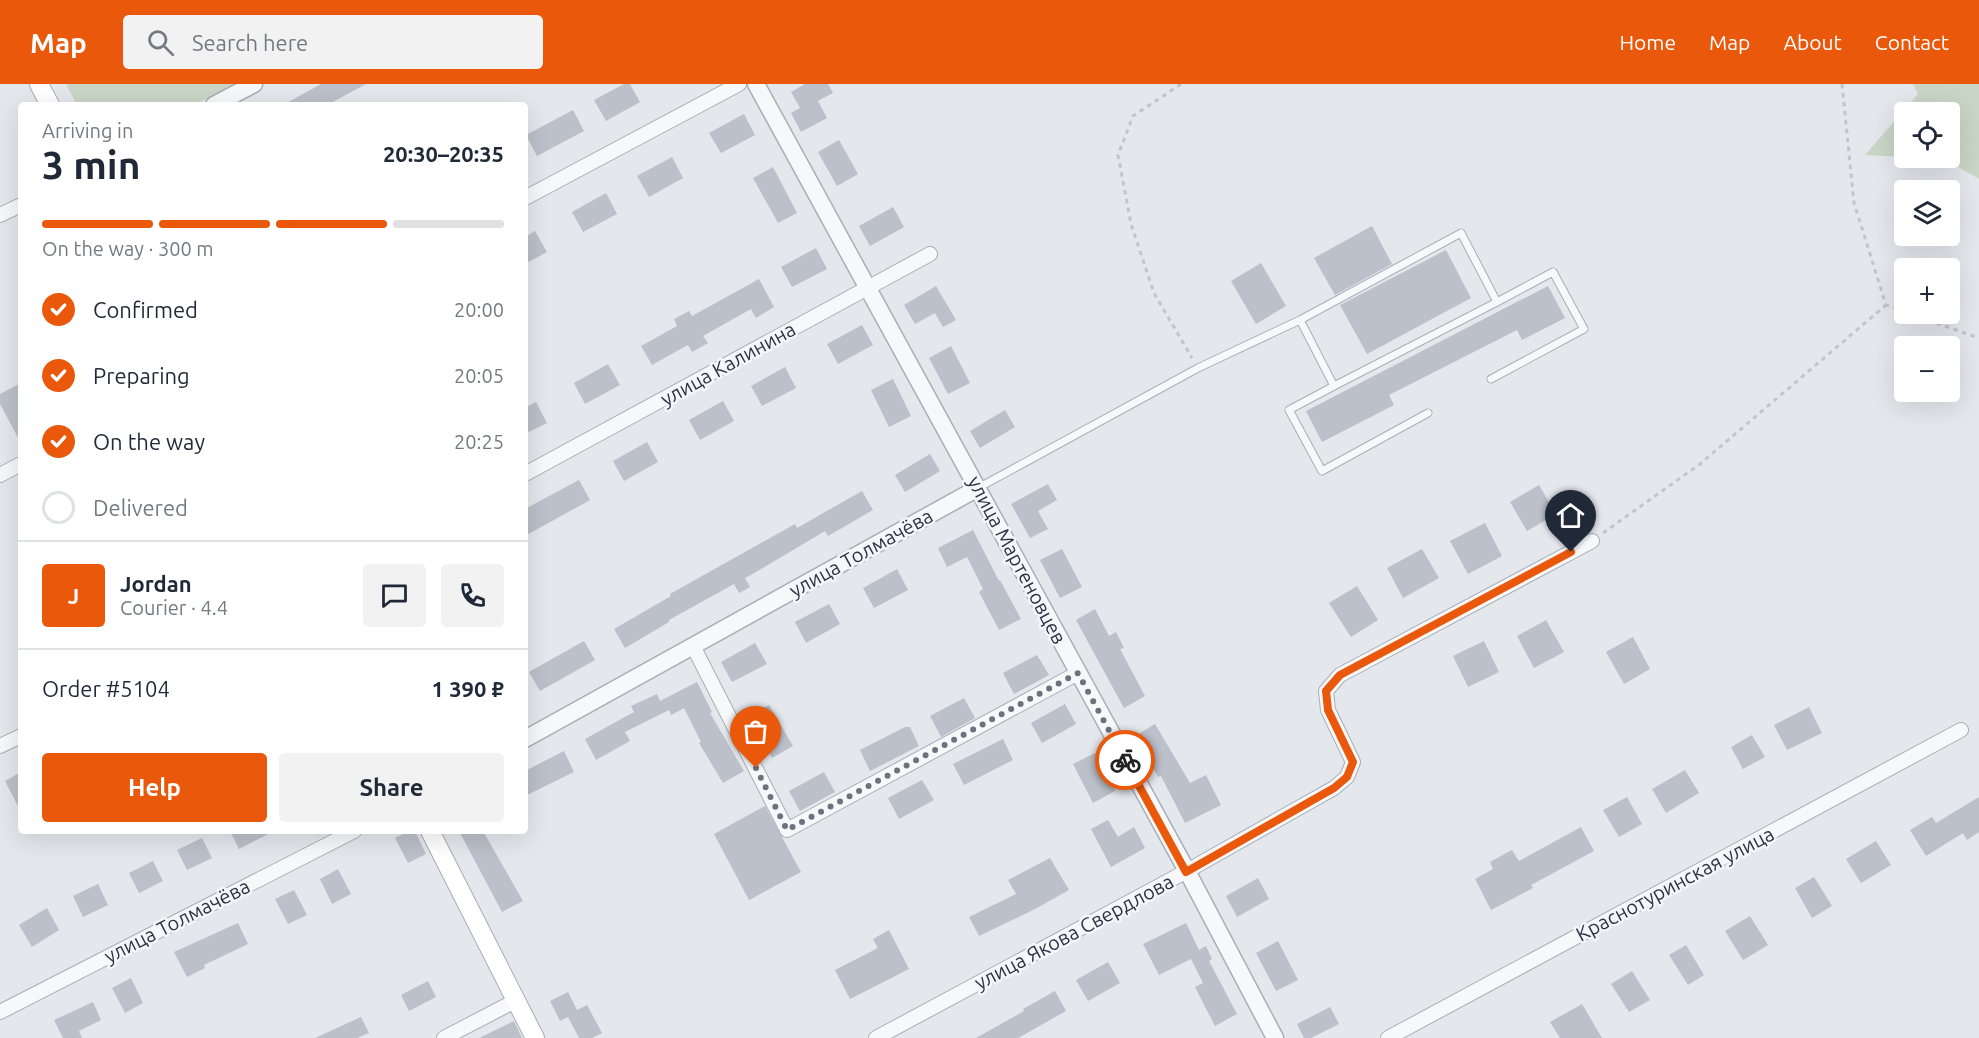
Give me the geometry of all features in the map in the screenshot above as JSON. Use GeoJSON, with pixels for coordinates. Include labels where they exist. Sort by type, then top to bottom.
{"type":"FeatureCollection","features":[{"type":"Feature","properties":{"kind":"main road"},"geometry":{"type":"LineString","coordinates":[[39,84],[48,102]]}},
{"type":"Feature","properties":{"kind":"main road"},"geometry":{"type":"LineString","coordinates":[[432,834],[535,1038]]}},
{"type":"Feature","properties":{"kind":"street"},"geometry":{"type":"LineString","coordinates":[[220,102],[254,84]]}},
{"type":"Feature","properties":{"kind":"street"},"geometry":{"type":"LineString","coordinates":[[528,196],[739,84]]}},
{"type":"Feature","properties":{"kind":"street","name":"улица Мартеновцев"},"geometry":{"type":"LineString","coordinates":[[756,84],[978,488],[1275,1038]]}},
{"type":"Feature","properties":{"kind":"street"},"geometry":{"type":"LineString","coordinates":[[0,215],[18,206]]}},
{"type":"Feature","properties":{"kind":"street","name":"улица Калинина"},"geometry":{"type":"LineString","coordinates":[[528,472],[930,254]]}},
{"type":"Feature","properties":{"kind":"street"},"geometry":{"type":"LineString","coordinates":[[0,475],[18,466]]}},
{"type":"Feature","properties":{"kind":"street","name":"улица Толмачёва"},"geometry":{"type":"LineString","coordinates":[[528,737],[978,488]]}},
{"type":"Feature","properties":{"kind":"street","name":"улица Якова Свердлова"},"geometry":{"type":"LineString","coordinates":[[876,1038],[1186,872],[1334,788],[1347,777],[1353,762],[1328,710],[1326,691],[1340,675],[1592,541]]}},
{"type":"Feature","properties":{"kind":"street"},"geometry":{"type":"LineString","coordinates":[[693,646],[787,830],[1078,673]]}},
{"type":"Feature","properties":{"kind":"street","name":"Краснотуринская улица"},"geometry":{"type":"LineString","coordinates":[[1388,1038],[1962,730]]}},
{"type":"Feature","properties":{"kind":"street"},"geometry":{"type":"LineString","coordinates":[[0,746],[18,737]]}},
{"type":"Feature","properties":{"kind":"street","name":"улица Толмачёва"},"geometry":{"type":"LineString","coordinates":[[0,1011],[348,834]]}},
{"type":"Feature","properties":{"kind":"street"},"geometry":{"type":"LineString","coordinates":[[444,1038],[516,1002]]}},
{"type":"Feature","properties":{"kind":"lane","name":"улица Толмачёва"},"geometry":{"type":"LineString","coordinates":[[978,488],[1198,368],[1300,320],[1461,233],[1497,302]]}},
{"type":"Feature","properties":{"kind":"lane"},"geometry":{"type":"LineString","coordinates":[[1428,413],[1322,471],[1289,410],[1553,272],[1584,329],[1491,379]]}},
{"type":"Feature","properties":{"kind":"lane"},"geometry":{"type":"LineString","coordinates":[[1300,320],[1334,386]]}},
{"type":"Feature","properties":{"kind":"path"},"geometry":{"type":"LineString","coordinates":[[1181,84],[1133,116],[1118,155],[1131,224],[1154,293],[1198,368]]}},
{"type":"Feature","properties":{"kind":"path"},"geometry":{"type":"LineString","coordinates":[[1842,84],[1854,203],[1886,304]]}},
{"type":"Feature","properties":{"kind":"path"},"geometry":{"type":"LineString","coordinates":[[1886,304],[1894,307]]}},
{"type":"Feature","properties":{"kind":"path"},"geometry":{"type":"LineString","coordinates":[[1592,541],[1700,464],[1886,304]]}},
{"type":"Feature","properties":{"kind":"path"},"geometry":{"type":"LineString","coordinates":[[1938,324],[1979,339]]}},
{"type":"Feature","properties":{"kind":"green space"},"geometry":{"type":"Polygon","coordinates":[[[66,84],[235,84],[200,102],[75,102],[66,84]]]}},
{"type":"Feature","properties":{"kind":"green space"},"geometry":{"type":"Polygon","coordinates":[[[1913,84],[1979,84],[1979,179],[1960,168],[1960,102],[1911,102],[1918,94],[1913,84]]]}},
{"type":"Feature","properties":{"kind":"green space"},"geometry":{"type":"Polygon","coordinates":[[[1894,122],[1894,156],[1865,155],[1894,122]]]}},
{"type":"Feature","properties":{"kind":"building"},"geometry":{"type":"Polygon","coordinates":[[[321,84],[366,84],[333,102],[288,102],[321,84]]]}},
{"type":"Feature","properties":{"kind":"building"},"geometry":{"type":"Polygon","coordinates":[[[624,84],[630,84],[640,102],[606,121],[594,100],[624,84]]]}},
{"type":"Feature","properties":{"kind":"building"},"geometry":{"type":"Polygon","coordinates":[[[805,84],[828,84],[833,93],[818,101],[827,118],[801,132],[791,113],[800,108],[791,92],[805,84]]]}},
{"type":"Feature","properties":{"kind":"building"},"geometry":{"type":"Polygon","coordinates":[[[573,110],[584,131],[537,156],[528,139],[528,134],[573,110]]]}},
{"type":"Feature","properties":{"kind":"building"},"geometry":{"type":"Polygon","coordinates":[[[744,114],[755,135],[721,153],[709,133],[744,114]]]}},
{"type":"Feature","properties":{"kind":"building"},"geometry":{"type":"Polygon","coordinates":[[[839,140],[858,174],[837,186],[818,152],[839,140]]]}},
{"type":"Feature","properties":{"kind":"building"},"geometry":{"type":"Polygon","coordinates":[[[672,157],[683,178],[649,197],[637,176],[672,157]]]}},
{"type":"Feature","properties":{"kind":"building"},"geometry":{"type":"Polygon","coordinates":[[[773,167],[797,213],[778,223],[753,178],[773,167]]]}},
{"type":"Feature","properties":{"kind":"building"},"geometry":{"type":"Polygon","coordinates":[[[606,193],[617,214],[583,232],[572,212],[606,193]]]}},
{"type":"Feature","properties":{"kind":"building"},"geometry":{"type":"Polygon","coordinates":[[[893,207],[904,227],[870,246],[859,226],[893,207]]]}},
{"type":"Feature","properties":{"kind":"building"},"geometry":{"type":"Polygon","coordinates":[[[1372,226],[1392,264],[1335,295],[1314,258],[1372,226]]]}},
{"type":"Feature","properties":{"kind":"building"},"geometry":{"type":"Polygon","coordinates":[[[535,231],[547,252],[528,262],[528,235],[535,231]]]}},
{"type":"Feature","properties":{"kind":"building"},"geometry":{"type":"Polygon","coordinates":[[[816,248],[827,269],[792,287],[781,267],[816,248]]]}},
{"type":"Feature","properties":{"kind":"building"},"geometry":{"type":"Polygon","coordinates":[[[1446,250],[1471,298],[1367,354],[1340,305],[1446,250]]]}},
{"type":"Feature","properties":{"kind":"building"},"geometry":{"type":"Polygon","coordinates":[[[1261,263],[1286,306],[1256,324],[1231,281],[1261,263]]]}},
{"type":"Feature","properties":{"kind":"building"},"geometry":{"type":"Polygon","coordinates":[[[759,279],[774,307],[756,318],[751,309],[703,336],[708,343],[692,352],[688,345],[652,365],[641,346],[677,326],[674,319],[689,311],[692,316],[759,279]]]}},
{"type":"Feature","properties":{"kind":"building"},"geometry":{"type":"Polygon","coordinates":[[[936,286],[956,320],[943,327],[935,313],[915,324],[904,305],[936,286]]]}},
{"type":"Feature","properties":{"kind":"building"},"geometry":{"type":"Polygon","coordinates":[[[1548,286],[1565,318],[1522,340],[1517,330],[1389,395],[1394,405],[1322,442],[1306,411],[1548,286]]]}},
{"type":"Feature","properties":{"kind":"building"},"geometry":{"type":"Polygon","coordinates":[[[862,325],[873,345],[838,364],[827,344],[862,325]]]}},
{"type":"Feature","properties":{"kind":"building"},"geometry":{"type":"Polygon","coordinates":[[[951,346],[970,383],[948,394],[929,358],[951,346]]]}},
{"type":"Feature","properties":{"kind":"building"},"geometry":{"type":"Polygon","coordinates":[[[608,364],[620,385],[585,404],[574,383],[608,364]]]}},
{"type":"Feature","properties":{"kind":"building"},"geometry":{"type":"Polygon","coordinates":[[[785,367],[796,388],[762,406],[751,386],[785,367]]]}},
{"type":"Feature","properties":{"kind":"building"},"geometry":{"type":"Polygon","coordinates":[[[893,379],[911,416],[889,427],[871,390],[893,379]]]}},
{"type":"Feature","properties":{"kind":"building"},"geometry":{"type":"Polygon","coordinates":[[[18,385],[18,437],[0,404],[0,394],[18,385]]]}},
{"type":"Feature","properties":{"kind":"building"},"geometry":{"type":"Polygon","coordinates":[[[723,401],[734,421],[700,440],[689,420],[723,401]]]}},
{"type":"Feature","properties":{"kind":"building"},"geometry":{"type":"Polygon","coordinates":[[[536,402],[547,423],[528,432],[528,406],[536,402]]]}},
{"type":"Feature","properties":{"kind":"building"},"geometry":{"type":"Polygon","coordinates":[[[1005,410],[1015,427],[980,448],[970,431],[1005,410]]]}},
{"type":"Feature","properties":{"kind":"building"},"geometry":{"type":"Polygon","coordinates":[[[647,442],[658,462],[624,481],[613,461],[647,442]]]}},
{"type":"Feature","properties":{"kind":"building"},"geometry":{"type":"Polygon","coordinates":[[[930,454],[940,471],[905,492],[895,475],[930,454]]]}},
{"type":"Feature","properties":{"kind":"building"},"geometry":{"type":"Polygon","coordinates":[[[579,480],[590,500],[528,534],[528,507],[579,480]]]}},
{"type":"Feature","properties":{"kind":"building"},"geometry":{"type":"Polygon","coordinates":[[[1048,484],[1057,500],[1038,511],[1048,529],[1030,538],[1011,504],[1048,484]]]}},
{"type":"Feature","properties":{"kind":"building"},"geometry":{"type":"Polygon","coordinates":[[[1539,485],[1556,514],[1527,531],[1510,502],[1539,485]]]}},
{"type":"Feature","properties":{"kind":"building"},"geometry":{"type":"Polygon","coordinates":[[[862,491],[873,510],[828,536],[825,531],[745,578],[750,587],[739,593],[734,584],[669,620],[625,648],[614,629],[671,596],[670,594],[795,524],[797,528],[862,491]]]}},
{"type":"Feature","properties":{"kind":"building"},"geometry":{"type":"Polygon","coordinates":[[[1485,523],[1502,556],[1468,574],[1450,541],[1485,523]]]}},
{"type":"Feature","properties":{"kind":"building"},"geometry":{"type":"Polygon","coordinates":[[[973,530],[1021,619],[999,630],[979,592],[983,589],[967,557],[947,567],[938,548],[973,530]]]}},
{"type":"Feature","properties":{"kind":"building"},"geometry":{"type":"Polygon","coordinates":[[[1062,549],[1082,587],[1060,598],[1040,560],[1062,549]]]}},
{"type":"Feature","properties":{"kind":"building"},"geometry":{"type":"Polygon","coordinates":[[[1422,549],[1439,578],[1403,598],[1387,568],[1422,549]]]}},
{"type":"Feature","properties":{"kind":"building"},"geometry":{"type":"Polygon","coordinates":[[[897,569],[908,590],[874,608],[863,588],[897,569]]]}},
{"type":"Feature","properties":{"kind":"building"},"geometry":{"type":"Polygon","coordinates":[[[1357,586],[1378,620],[1351,637],[1329,603],[1357,586]]]}},
{"type":"Feature","properties":{"kind":"building"},"geometry":{"type":"Polygon","coordinates":[[[829,604],[840,624],[806,643],[795,622],[829,604]]]}},
{"type":"Feature","properties":{"kind":"building"},"geometry":{"type":"Polygon","coordinates":[[[1095,609],[1109,636],[1116,632],[1124,648],[1120,649],[1145,696],[1124,708],[1076,620],[1095,609]]]}},
{"type":"Feature","properties":{"kind":"building"},"geometry":{"type":"Polygon","coordinates":[[[1546,620],[1564,652],[1534,668],[1517,636],[1546,620]]]}},
{"type":"Feature","properties":{"kind":"building"},"geometry":{"type":"Polygon","coordinates":[[[1633,637],[1650,669],[1624,684],[1606,652],[1633,637]]]}},
{"type":"Feature","properties":{"kind":"building"},"geometry":{"type":"Polygon","coordinates":[[[584,641],[595,660],[540,691],[529,672],[584,641]]]}},
{"type":"Feature","properties":{"kind":"building"},"geometry":{"type":"Polygon","coordinates":[[[1484,641],[1499,672],[1468,687],[1453,656],[1484,641]]]}},
{"type":"Feature","properties":{"kind":"building"},"geometry":{"type":"Polygon","coordinates":[[[755,643],[767,664],[732,682],[721,662],[755,643]]]}},
{"type":"Feature","properties":{"kind":"building"},"geometry":{"type":"Polygon","coordinates":[[[1037,655],[1049,675],[1014,694],[1003,673],[1037,655]]]}},
{"type":"Feature","properties":{"kind":"building"},"geometry":{"type":"Polygon","coordinates":[[[697,682],[712,712],[710,713],[744,771],[723,783],[699,743],[701,742],[684,708],[671,715],[669,710],[625,732],[630,741],[596,760],[585,739],[634,712],[631,706],[657,694],[660,701],[697,682]]]}},
{"type":"Feature","properties":{"kind":"building"},"geometry":{"type":"Polygon","coordinates":[[[964,698],[975,718],[941,737],[930,716],[964,698]]]}},
{"type":"Feature","properties":{"kind":"building"},"geometry":{"type":"Polygon","coordinates":[[[1065,704],[1076,724],[1042,743],[1031,723],[1065,704]]]}},
{"type":"Feature","properties":{"kind":"building"},"geometry":{"type":"Polygon","coordinates":[[[769,705],[793,746],[772,758],[748,717],[769,705]]]}},
{"type":"Feature","properties":{"kind":"building"},"geometry":{"type":"Polygon","coordinates":[[[1809,707],[1822,733],[1787,750],[1774,725],[1809,707]]]}},
{"type":"Feature","properties":{"kind":"building"},"geometry":{"type":"Polygon","coordinates":[[[1155,724],[1190,783],[1206,775],[1221,805],[1185,823],[1161,776],[1158,777],[1135,736],[1155,724]]]}},
{"type":"Feature","properties":{"kind":"building"},"geometry":{"type":"Polygon","coordinates":[[[905,727],[910,727],[919,746],[870,771],[860,750],[905,727]]]}},
{"type":"Feature","properties":{"kind":"building"},"geometry":{"type":"Polygon","coordinates":[[[1752,735],[1765,757],[1743,769],[1731,747],[1752,735]]]}},
{"type":"Feature","properties":{"kind":"building"},"geometry":{"type":"Polygon","coordinates":[[[1003,739],[1013,760],[964,785],[953,764],[1003,739]]]}},
{"type":"Feature","properties":{"kind":"building"},"geometry":{"type":"Polygon","coordinates":[[[564,751],[574,772],[528,795],[528,769],[564,751]]]}},
{"type":"Feature","properties":{"kind":"building"},"geometry":{"type":"Polygon","coordinates":[[[1095,753],[1115,791],[1093,803],[1073,764],[1095,753]]]}},
{"type":"Feature","properties":{"kind":"building"},"geometry":{"type":"Polygon","coordinates":[[[1685,770],[1699,793],[1666,813],[1652,789],[1685,770]]]}},
{"type":"Feature","properties":{"kind":"building"},"geometry":{"type":"Polygon","coordinates":[[[824,772],[835,792],[800,811],[789,791],[824,772]]]}},
{"type":"Feature","properties":{"kind":"building"},"geometry":{"type":"Polygon","coordinates":[[[18,774],[18,806],[5,781],[18,774]]]}},
{"type":"Feature","properties":{"kind":"building"},"geometry":{"type":"Polygon","coordinates":[[[922,780],[934,800],[899,819],[888,798],[922,780]]]}},
{"type":"Feature","properties":{"kind":"building"},"geometry":{"type":"Polygon","coordinates":[[[1627,797],[1642,824],[1619,837],[1603,810],[1627,797]]]}},
{"type":"Feature","properties":{"kind":"building"},"geometry":{"type":"Polygon","coordinates":[[[1979,797],[1979,832],[1967,840],[1963,833],[1926,856],[1910,830],[1932,817],[1936,823],[1979,797]]]}},
{"type":"Feature","properties":{"kind":"building"},"geometry":{"type":"Polygon","coordinates":[[[765,806],[801,872],[749,900],[714,834],[765,806]]]}},
{"type":"Feature","properties":{"kind":"building"},"geometry":{"type":"Polygon","coordinates":[[[1108,820],[1118,837],[1134,827],[1145,848],[1111,867],[1091,829],[1108,820]]]}},
{"type":"Feature","properties":{"kind":"building"},"geometry":{"type":"Polygon","coordinates":[[[1581,827],[1594,851],[1531,885],[1533,888],[1491,910],[1475,879],[1493,869],[1490,862],[1512,850],[1519,861],[1581,827]]]}},
{"type":"Feature","properties":{"kind":"building"},"geometry":{"type":"Polygon","coordinates":[[[232,834],[268,834],[239,849],[232,834]]]}},
{"type":"Feature","properties":{"kind":"building"},"geometry":{"type":"Polygon","coordinates":[[[403,834],[416,834],[426,854],[408,863],[395,838],[403,834]]]}},
{"type":"Feature","properties":{"kind":"building"},"geometry":{"type":"Polygon","coordinates":[[[461,834],[485,834],[523,901],[502,912],[461,834]]]}},
{"type":"Feature","properties":{"kind":"building"},"geometry":{"type":"Polygon","coordinates":[[[202,838],[212,858],[187,870],[177,850],[202,838]]]}},
{"type":"Feature","properties":{"kind":"building"},"geometry":{"type":"Polygon","coordinates":[[[1876,841],[1891,865],[1861,883],[1846,859],[1876,841]]]}},
{"type":"Feature","properties":{"kind":"building"},"geometry":{"type":"Polygon","coordinates":[[[1050,858],[1069,890],[979,936],[969,917],[1016,894],[1008,880],[1050,858]]]}},
{"type":"Feature","properties":{"kind":"building"},"geometry":{"type":"Polygon","coordinates":[[[153,861],[163,881],[139,893],[129,873],[153,861]]]}},
{"type":"Feature","properties":{"kind":"building"},"geometry":{"type":"Polygon","coordinates":[[[338,869],[351,894],[332,904],[320,879],[338,869]]]}},
{"type":"Feature","properties":{"kind":"building"},"geometry":{"type":"Polygon","coordinates":[[[1814,877],[1832,906],[1812,918],[1795,888],[1814,877]]]}},
{"type":"Feature","properties":{"kind":"building"},"geometry":{"type":"Polygon","coordinates":[[[1258,878],[1269,899],[1237,917],[1226,896],[1258,878]]]}},
{"type":"Feature","properties":{"kind":"building"},"geometry":{"type":"Polygon","coordinates":[[[98,884],[108,905],[83,917],[73,896],[98,884]]]}},
{"type":"Feature","properties":{"kind":"building"},"geometry":{"type":"Polygon","coordinates":[[[294,890],[307,915],[288,924],[275,899],[294,890]]]}},
{"type":"Feature","properties":{"kind":"building"},"geometry":{"type":"Polygon","coordinates":[[[47,908],[59,930],[32,947],[19,925],[47,908]]]}},
{"type":"Feature","properties":{"kind":"building"},"geometry":{"type":"Polygon","coordinates":[[[1750,916],[1768,945],[1743,960],[1725,931],[1750,916]]]}},
{"type":"Feature","properties":{"kind":"building"},"geometry":{"type":"Polygon","coordinates":[[[238,923],[248,944],[204,965],[205,968],[187,977],[174,952],[238,923]]]}},
{"type":"Feature","properties":{"kind":"building"},"geometry":{"type":"Polygon","coordinates":[[[1186,923],[1199,950],[1206,946],[1212,959],[1209,961],[1237,1014],[1215,1026],[1195,987],[1203,983],[1191,959],[1159,975],[1143,944],[1186,923]]]}},
{"type":"Feature","properties":{"kind":"building"},"geometry":{"type":"Polygon","coordinates":[[[889,930],[909,969],[850,999],[835,970],[878,948],[873,939],[889,930]]]}},
{"type":"Feature","properties":{"kind":"building"},"geometry":{"type":"Polygon","coordinates":[[[1278,941],[1298,980],[1276,991],[1256,953],[1278,941]]]}},
{"type":"Feature","properties":{"kind":"building"},"geometry":{"type":"Polygon","coordinates":[[[1686,945],[1704,975],[1688,985],[1669,955],[1686,945]]]}},
{"type":"Feature","properties":{"kind":"building"},"geometry":{"type":"Polygon","coordinates":[[[1108,962],[1120,983],[1088,1001],[1076,980],[1108,962]]]}},
{"type":"Feature","properties":{"kind":"building"},"geometry":{"type":"Polygon","coordinates":[[[1632,971],[1650,1000],[1629,1012],[1611,984],[1632,971]]]}},
{"type":"Feature","properties":{"kind":"building"},"geometry":{"type":"Polygon","coordinates":[[[131,978],[143,1003],[125,1013],[112,988],[131,978]]]}},
{"type":"Feature","properties":{"kind":"building"},"geometry":{"type":"Polygon","coordinates":[[[428,981],[436,997],[409,1011],[401,995],[428,981]]]}},
{"type":"Feature","properties":{"kind":"building"},"geometry":{"type":"Polygon","coordinates":[[[1055,991],[1066,1011],[1018,1038],[976,1038],[1024,1011],[1023,1009],[1055,991]]]}},
{"type":"Feature","properties":{"kind":"building"},"geometry":{"type":"Polygon","coordinates":[[[568,992],[577,1010],[587,1005],[602,1033],[592,1038],[579,1038],[568,1017],[560,1021],[550,1001],[568,992]]]}},
{"type":"Feature","properties":{"kind":"building"},"geometry":{"type":"Polygon","coordinates":[[[93,1002],[101,1020],[79,1031],[82,1038],[63,1038],[54,1020],[93,1002]]]}},
{"type":"Feature","properties":{"kind":"building"},"geometry":{"type":"Polygon","coordinates":[[[1582,1004],[1602,1038],[1560,1038],[1550,1022],[1582,1004]]]}},
{"type":"Feature","properties":{"kind":"building"},"geometry":{"type":"Polygon","coordinates":[[[1330,1007],[1339,1024],[1311,1038],[1304,1038],[1297,1024],[1330,1007]]]}},
{"type":"Feature","properties":{"kind":"building"},"geometry":{"type":"Polygon","coordinates":[[[361,1017],[369,1033],[357,1038],[315,1038],[361,1017]]]}},
{"type":"Feature","properties":{"kind":"building"},"geometry":{"type":"Polygon","coordinates":[[[514,1021],[522,1038],[479,1038],[514,1021]]]}},
{"type":"Feature","properties":{"kind":"way so far"},"geometry":{"type":"LineString","coordinates":[[756,768],[787,830],[1078,673],[1125,760]]}},
{"type":"Feature","properties":{"kind":"route"},"geometry":{"type":"LineString","coordinates":[[1125,760],[1186,872],[1334,788],[1347,777],[1353,762],[1328,710],[1326,691],[1340,675],[1571,552]]}}]}
